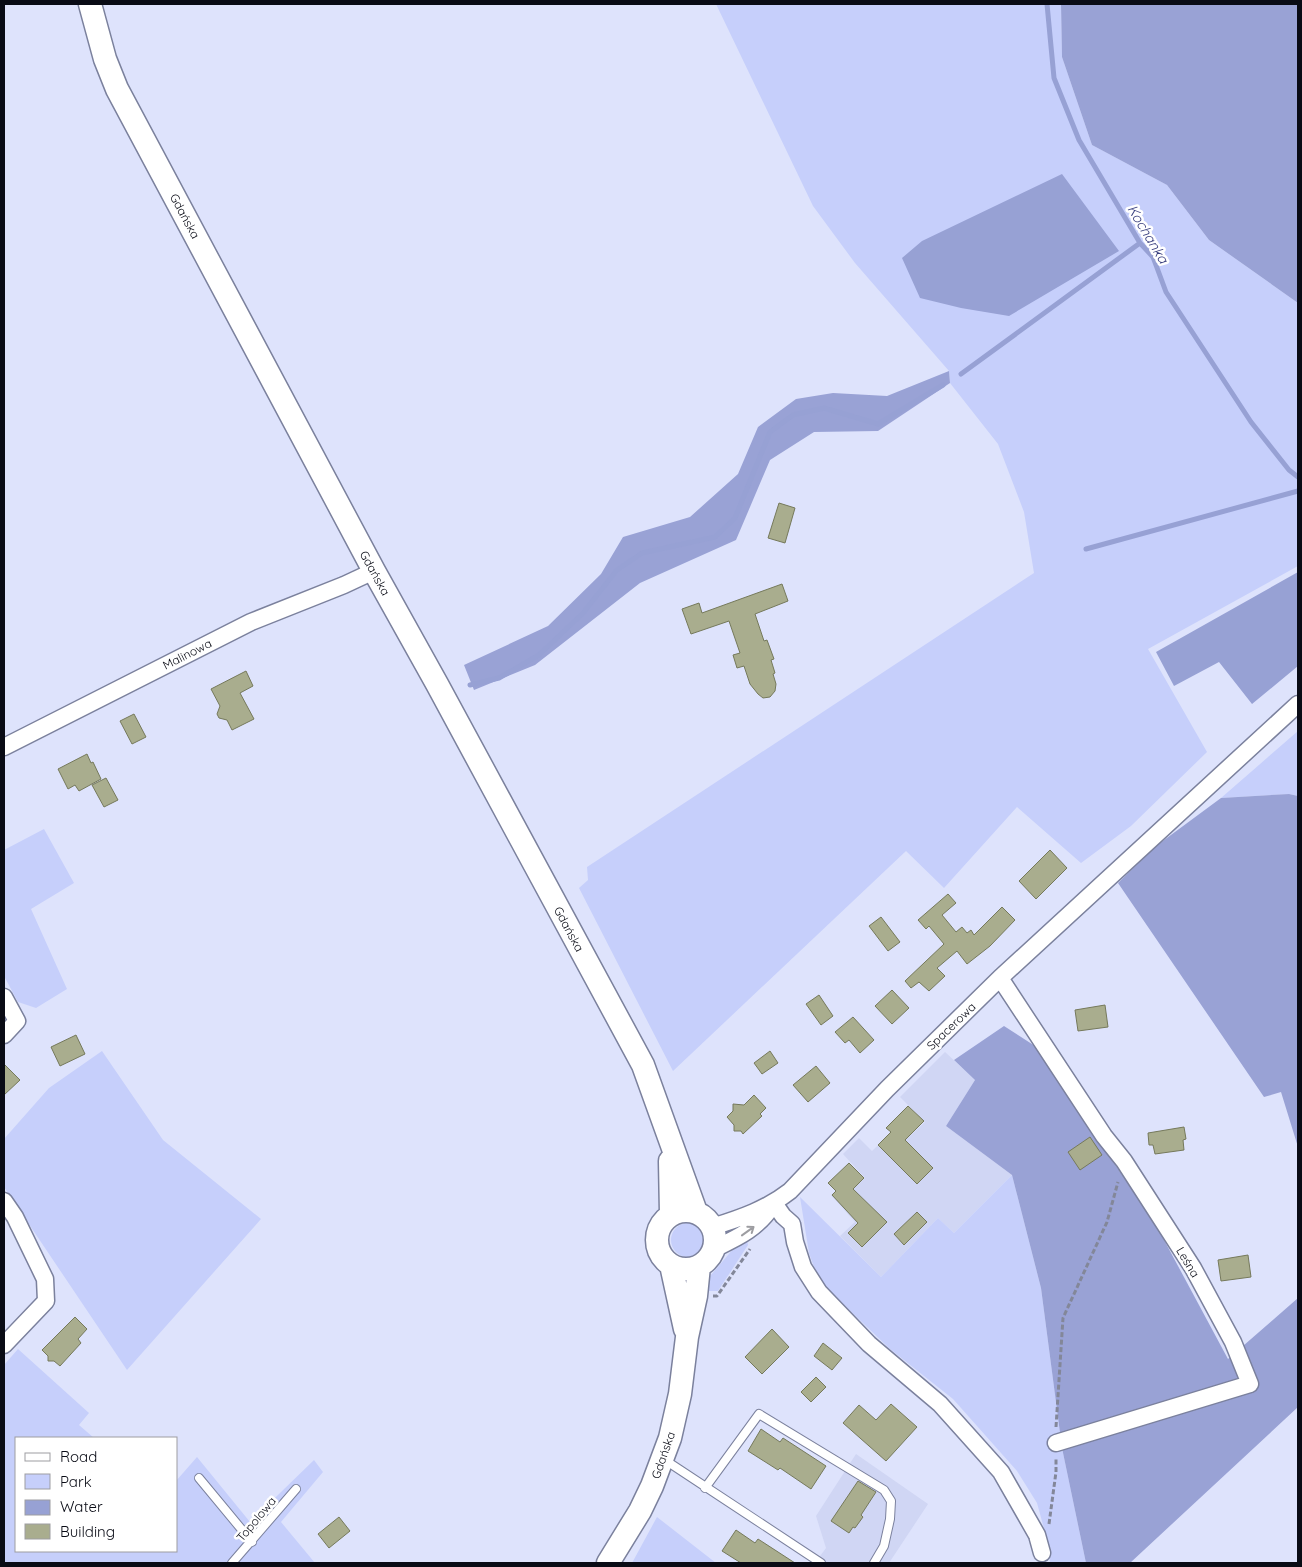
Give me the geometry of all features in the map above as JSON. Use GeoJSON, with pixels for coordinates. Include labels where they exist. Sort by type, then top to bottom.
{"type":"FeatureCollection","features":[{"type":"Feature","properties":{"kind":"main road","name":"Gdańska"},"geometry":{"type":"LineString","coordinates":[[90,4],[105,59],[117,89],[374,571],[643,1065],[669,1140],[704,1220]]}},
{"type":"Feature","properties":{"kind":"main road","name":"Gdańska"},"geometry":{"type":"LineString","coordinates":[[669,1140],[671,1214]]}},
{"type":"Feature","properties":{"kind":"main road"},"geometry":{"type":"LineString","coordinates":[[684,1210],[704,1220],[715,1238],[714,1249],[705,1262],[685,1270],[671,1265],[662,1257],[657,1246],[657,1234],[662,1222],[671,1214],[684,1210]]}},
{"type":"Feature","properties":{"kind":"main road","name":"Gdańska"},"geometry":{"type":"LineString","coordinates":[[671,1265],[687,1337]]}},
{"type":"Feature","properties":{"kind":"main road","name":"Gdańska"},"geometry":{"type":"LineString","coordinates":[[608,1563],[640,1511],[662,1461],[680,1394],[699,1266]]}},
{"type":"Feature","properties":{"kind":"street","name":"Malinowa"},"geometry":{"type":"LineString","coordinates":[[4,746],[251,622],[374,571]]}},
{"type":"Feature","properties":{"kind":"street","name":"Spacerowa"},"geometry":{"type":"LineString","coordinates":[[704,1220],[736,1220],[774,1203],[790,1191],[887,1089],[1000,978],[1298,704]]}},
{"type":"Feature","properties":{"kind":"street","name":"Leśna"},"geometry":{"type":"LineString","coordinates":[[1000,978],[1104,1136],[1124,1161],[1192,1268],[1233,1342],[1250,1384],[1056,1443]]}},
{"type":"Feature","properties":{"kind":"street"},"geometry":{"type":"LineString","coordinates":[[4,998],[18,1021],[4,1035]]}},
{"type":"Feature","properties":{"kind":"street"},"geometry":{"type":"LineString","coordinates":[[4,1201],[15,1217],[45,1279],[46,1301],[4,1345]]}},
{"type":"Feature","properties":{"kind":"street","name":"Spacerowa"},"geometry":{"type":"LineString","coordinates":[[714,1249],[748,1231],[764,1219],[774,1203]]}},
{"type":"Feature","properties":{"kind":"street"},"geometry":{"type":"LineString","coordinates":[[774,1203],[783,1216],[792,1224],[803,1267],[819,1292],[869,1344],[940,1404],[1001,1472],[1037,1535],[1042,1553]]}},
{"type":"Feature","properties":{"kind":"lane"},"geometry":{"type":"LineString","coordinates":[[706,1488],[759,1414],[884,1490],[891,1501],[890,1519],[884,1546],[874,1563]]}},
{"type":"Feature","properties":{"kind":"lane"},"geometry":{"type":"LineString","coordinates":[[662,1461],[671,1464],[821,1563]]}},
{"type":"Feature","properties":{"kind":"lane"},"geometry":{"type":"LineString","coordinates":[[199,1478],[252,1542]]}},
{"type":"Feature","properties":{"kind":"lane","name":"Topolowa"},"geometry":{"type":"LineString","coordinates":[[232,1563],[296,1489]]}},
{"type":"Feature","properties":{"kind":"path"},"geometry":{"type":"LineString","coordinates":[[1049,1525],[1056,1472],[1056,1417],[1059,1398],[1063,1318],[1107,1222],[1124,1161]]}},
{"type":"Feature","properties":{"kind":"shaded area"},"geometry":{"type":"Polygon","coordinates":[[[1061,4],[1298,4],[1298,303],[1209,240],[1167,185],[1092,145],[1062,57],[1061,4]]]}},
{"type":"Feature","properties":{"kind":"shaded area"},"geometry":{"type":"Polygon","coordinates":[[[949,371],[950,383],[878,431],[814,432],[770,460],[736,540],[640,583],[535,665],[474,690],[464,665],[548,626],[601,574],[623,537],[690,517],[738,474],[758,427],[796,399],[833,393],[887,396],[949,371]]]}},
{"type":"Feature","properties":{"kind":"shaded area"},"geometry":{"type":"Polygon","coordinates":[[[1289,794],[1298,796],[1298,1147],[1281,1092],[1264,1097],[1118,883],[1156,846],[1221,798],[1289,794]]]}},
{"type":"Feature","properties":{"kind":"shaded area"},"geometry":{"type":"Polygon","coordinates":[[[1004,1026],[1035,1046],[1156,1225],[1228,1359],[1298,1298],[1298,1407],[1130,1563],[1086,1563],[1062,1448],[1041,1288],[1012,1175],[946,1126],[975,1080],[954,1060],[1004,1026]]]}},
{"type":"Feature","properties":{"kind":"shaded area"},"geometry":{"type":"Polygon","coordinates":[[[945,1052],[975,1080],[946,1126],[1012,1175],[954,1233],[938,1218],[881,1277],[840,1236],[855,1222],[831,1195],[836,1191],[853,1189],[865,1178],[843,1154],[859,1138],[872,1151],[891,1133],[902,1143],[925,1122],[900,1097],[945,1052]]]}},
{"type":"Feature","properties":{"kind":"shaded area"},"geometry":{"type":"Polygon","coordinates":[[[856,1454],[928,1504],[889,1563],[815,1563],[826,1548],[816,1516],[856,1454]]]}},
{"type":"Feature","properties":{"kind":"green space"},"geometry":{"type":"Polygon","coordinates":[[[716,4],[1061,4],[1062,57],[1092,145],[1167,185],[1209,240],[1298,303],[1298,566],[1148,649],[1207,752],[1131,826],[1081,863],[1017,807],[944,888],[906,851],[673,1071],[579,888],[588,880],[587,867],[1034,573],[1024,512],[998,444],[950,383],[949,371],[855,263],[813,206],[716,4]]]}},
{"type":"Feature","properties":{"kind":"green space"},"geometry":{"type":"Polygon","coordinates":[[[1298,731],[1298,796],[1289,794],[1221,798],[1298,731]]]}},
{"type":"Feature","properties":{"kind":"green space"},"geometry":{"type":"Polygon","coordinates":[[[44,829],[74,883],[31,909],[67,989],[36,1008],[18,1002],[4,976],[4,850],[44,829]]]}},
{"type":"Feature","properties":{"kind":"green space"},"geometry":{"type":"Polygon","coordinates":[[[102,1051],[163,1140],[261,1219],[127,1370],[4,1187],[4,1139],[49,1088],[102,1051]]]}},
{"type":"Feature","properties":{"kind":"green space"},"geometry":{"type":"Polygon","coordinates":[[[1012,1175],[1041,1288],[1062,1448],[1086,1563],[1050,1563],[1048,1543],[1037,1503],[1017,1471],[953,1399],[890,1349],[819,1281],[809,1253],[800,1197],[881,1277],[938,1218],[954,1233],[1012,1175]]]}},
{"type":"Feature","properties":{"kind":"green space"},"geometry":{"type":"Polygon","coordinates":[[[688,1223],[695,1224],[700,1228],[704,1233],[704,1247],[700,1252],[695,1256],[688,1257],[681,1256],[676,1252],[672,1247],[671,1240],[672,1233],[676,1228],[681,1224],[688,1223]]]}},
{"type":"Feature","properties":{"kind":"green space"},"geometry":{"type":"Polygon","coordinates":[[[747,1240],[748,1245],[718,1291],[703,1291],[705,1282],[734,1248],[747,1240]]]}},
{"type":"Feature","properties":{"kind":"green space"},"geometry":{"type":"Polygon","coordinates":[[[18,1349],[89,1413],[79,1425],[93,1437],[15,1437],[15,1552],[178,1552],[178,1479],[197,1457],[250,1522],[314,1460],[323,1472],[281,1522],[315,1563],[4,1563],[4,1365],[18,1349]]]}},
{"type":"Feature","properties":{"kind":"green space"},"geometry":{"type":"Polygon","coordinates":[[[657,1517],[716,1563],[632,1563],[657,1517]]]}},
{"type":"Feature","properties":{"kind":"water"},"geometry":{"type":"Polygon","coordinates":[[[1062,174],[1119,251],[1009,316],[961,308],[920,298],[902,258],[922,241],[1062,174]]]}},
{"type":"Feature","properties":{"kind":"water"},"geometry":{"type":"Polygon","coordinates":[[[1298,572],[1298,666],[1252,704],[1219,662],[1174,686],[1156,652],[1298,572]]]}},
{"type":"Feature","properties":{"kind":"building"},"geometry":{"type":"Polygon","coordinates":[[[779,503],[795,508],[785,543],[768,538],[779,503]]]}},
{"type":"Feature","properties":{"kind":"building"},"geometry":{"type":"Polygon","coordinates":[[[782,584],[788,601],[755,614],[764,641],[767,640],[774,659],[771,660],[775,673],[773,674],[776,684],[775,691],[770,697],[763,698],[750,684],[744,666],[737,668],[733,655],[740,653],[729,621],[691,634],[682,609],[699,603],[702,613],[782,584]]]}},
{"type":"Feature","properties":{"kind":"building"},"geometry":{"type":"Polygon","coordinates":[[[246,671],[253,686],[240,693],[254,719],[232,730],[227,720],[219,718],[217,714],[220,706],[211,689],[246,671]]]}},
{"type":"Feature","properties":{"kind":"building"},"geometry":{"type":"Polygon","coordinates":[[[134,714],[146,737],[132,744],[120,721],[134,714]]]}},
{"type":"Feature","properties":{"kind":"building"},"geometry":{"type":"Polygon","coordinates":[[[87,754],[101,779],[79,791],[75,785],[68,789],[58,769],[87,754]]]}},
{"type":"Feature","properties":{"kind":"building"},"geometry":{"type":"Polygon","coordinates":[[[106,778],[118,800],[104,807],[92,785],[106,778]]]}},
{"type":"Feature","properties":{"kind":"building"},"geometry":{"type":"Polygon","coordinates":[[[1050,850],[1067,868],[1036,899],[1019,881],[1050,850]]]}},
{"type":"Feature","properties":{"kind":"building"},"geometry":{"type":"Polygon","coordinates":[[[948,894],[956,903],[942,915],[956,932],[962,927],[967,933],[971,930],[974,935],[1002,907],[1015,920],[990,946],[967,964],[957,951],[937,968],[945,976],[929,991],[919,982],[911,988],[905,981],[944,944],[929,926],[926,929],[918,920],[948,894]]]}},
{"type":"Feature","properties":{"kind":"building"},"geometry":{"type":"Polygon","coordinates":[[[881,917],[900,942],[888,951],[869,926],[881,917]]]}},
{"type":"Feature","properties":{"kind":"building"},"geometry":{"type":"Polygon","coordinates":[[[892,990],[909,1008],[892,1024],[875,1006],[892,990]]]}},
{"type":"Feature","properties":{"kind":"building"},"geometry":{"type":"Polygon","coordinates":[[[819,995],[833,1016],[821,1025],[806,1004],[819,995]]]}},
{"type":"Feature","properties":{"kind":"building"},"geometry":{"type":"Polygon","coordinates":[[[1105,1005],[1108,1027],[1078,1031],[1075,1010],[1105,1005]]]}},
{"type":"Feature","properties":{"kind":"building"},"geometry":{"type":"Polygon","coordinates":[[[853,1017],[874,1040],[860,1053],[849,1040],[845,1043],[835,1032],[853,1017]]]}},
{"type":"Feature","properties":{"kind":"building"},"geometry":{"type":"Polygon","coordinates":[[[76,1035],[85,1054],[60,1066],[51,1047],[76,1035]]]}},
{"type":"Feature","properties":{"kind":"building"},"geometry":{"type":"Polygon","coordinates":[[[770,1051],[778,1063],[762,1074],[754,1063],[770,1051]]]}},
{"type":"Feature","properties":{"kind":"building"},"geometry":{"type":"Polygon","coordinates":[[[4,1064],[20,1080],[4,1095],[4,1064]]]}},
{"type":"Feature","properties":{"kind":"building"},"geometry":{"type":"Polygon","coordinates":[[[816,1066],[830,1083],[808,1102],[793,1085],[816,1066]]]}},
{"type":"Feature","properties":{"kind":"building"},"geometry":{"type":"Polygon","coordinates":[[[754,1095],[766,1108],[760,1114],[762,1116],[743,1134],[741,1131],[734,1131],[734,1125],[727,1117],[733,1111],[733,1104],[744,1105],[754,1095]]]}},
{"type":"Feature","properties":{"kind":"building"},"geometry":{"type":"Polygon","coordinates":[[[908,1106],[924,1121],[905,1140],[933,1168],[917,1184],[878,1145],[891,1132],[886,1128],[908,1106]]]}},
{"type":"Feature","properties":{"kind":"building"},"geometry":{"type":"Polygon","coordinates":[[[1184,1127],[1186,1139],[1183,1140],[1184,1150],[1155,1154],[1153,1145],[1149,1145],[1148,1133],[1184,1127]]]}},
{"type":"Feature","properties":{"kind":"building"},"geometry":{"type":"Polygon","coordinates":[[[1090,1137],[1102,1155],[1080,1170],[1068,1152],[1090,1137]]]}},
{"type":"Feature","properties":{"kind":"building"},"geometry":{"type":"Polygon","coordinates":[[[849,1163],[864,1178],[853,1189],[887,1222],[862,1247],[848,1233],[858,1223],[832,1195],[836,1191],[828,1183],[849,1163]]]}},
{"type":"Feature","properties":{"kind":"building"},"geometry":{"type":"Polygon","coordinates":[[[917,1212],[927,1222],[904,1245],[894,1234],[917,1212]]]}},
{"type":"Feature","properties":{"kind":"building"},"geometry":{"type":"Polygon","coordinates":[[[1248,1255],[1251,1277],[1221,1281],[1218,1260],[1248,1255]]]}},
{"type":"Feature","properties":{"kind":"building"},"geometry":{"type":"Polygon","coordinates":[[[75,1317],[87,1329],[78,1339],[81,1343],[60,1366],[54,1361],[48,1361],[48,1356],[42,1350],[75,1317]]]}},
{"type":"Feature","properties":{"kind":"building"},"geometry":{"type":"Polygon","coordinates":[[[772,1329],[789,1347],[762,1374],[745,1357],[772,1329]]]}},
{"type":"Feature","properties":{"kind":"building"},"geometry":{"type":"Polygon","coordinates":[[[823,1343],[842,1358],[832,1370],[814,1356],[823,1343]]]}},
{"type":"Feature","properties":{"kind":"building"},"geometry":{"type":"Polygon","coordinates":[[[816,1377],[826,1387],[811,1402],[801,1392],[816,1377]]]}},
{"type":"Feature","properties":{"kind":"building"},"geometry":{"type":"Polygon","coordinates":[[[891,1404],[917,1427],[886,1461],[843,1423],[859,1405],[876,1420],[891,1404]]]}},
{"type":"Feature","properties":{"kind":"building"},"geometry":{"type":"Polygon","coordinates":[[[761,1429],[780,1442],[783,1438],[826,1466],[811,1489],[780,1468],[778,1470],[748,1451],[761,1429]]]}},
{"type":"Feature","properties":{"kind":"building"},"geometry":{"type":"Polygon","coordinates":[[[858,1481],[876,1492],[861,1515],[863,1517],[849,1533],[831,1521],[858,1481]]]}},
{"type":"Feature","properties":{"kind":"building"},"geometry":{"type":"Polygon","coordinates":[[[339,1517],[350,1531],[329,1548],[318,1534],[339,1517]]]}},
{"type":"Feature","properties":{"kind":"building"},"geometry":{"type":"Polygon","coordinates":[[[736,1530],[755,1543],[758,1539],[795,1563],[741,1563],[722,1551],[736,1530]]]}},
{"type":"Feature","properties":{"kind":"waterway","name":"Kochanka"},"geometry":{"type":"LineString","coordinates":[[1047,4],[1054,78],[1079,140],[1140,243],[1153,257],[1166,292],[1251,422],[1289,470],[1298,477]]}},
{"type":"Feature","properties":{"kind":"waterway"},"geometry":{"type":"LineString","coordinates":[[961,374],[1140,243]]}},
{"type":"Feature","properties":{"kind":"waterway"},"geometry":{"type":"LineString","coordinates":[[470,685],[499,678],[539,655],[583,613],[617,570],[642,553],[715,537],[735,518],[770,432],[793,415],[824,408],[878,424],[943,385]]}},
{"type":"Feature","properties":{"kind":"waterway"},"geometry":{"type":"LineString","coordinates":[[1086,549],[1298,491]]}}]}
